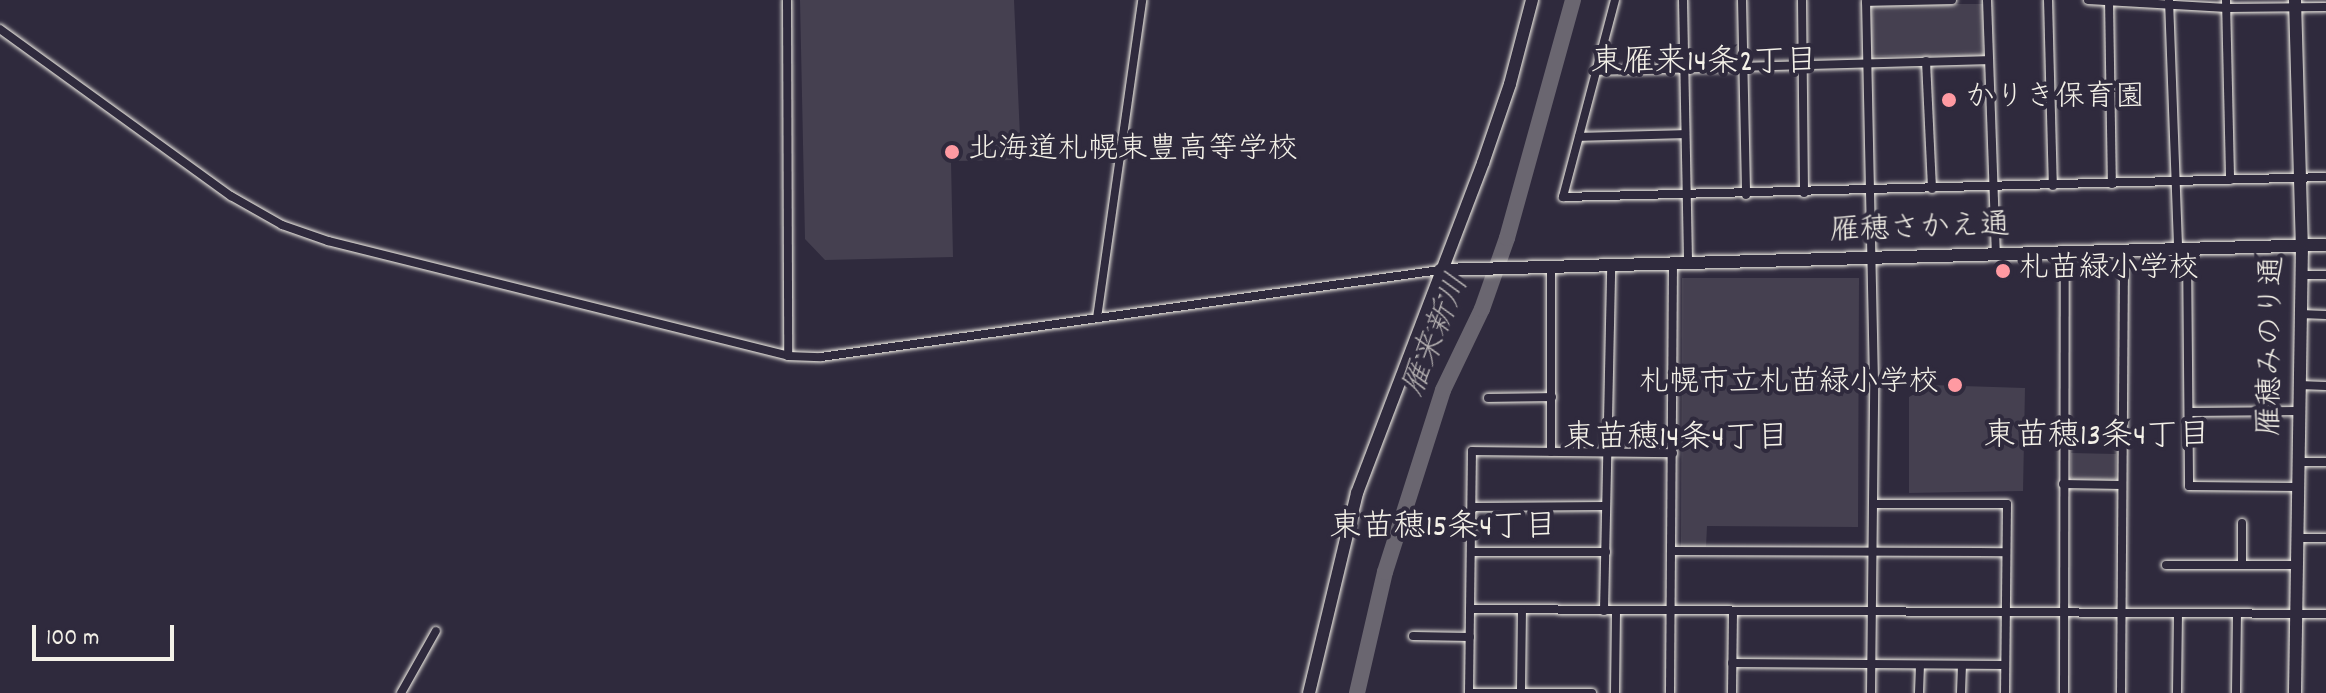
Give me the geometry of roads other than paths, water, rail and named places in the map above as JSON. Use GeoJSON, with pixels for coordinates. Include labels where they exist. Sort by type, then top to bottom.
{"type":"FeatureCollection","features":[{"type":"Feature","properties":{"kind":"street"},"geometry":{"type":"LineString","coordinates":[[787,0],[788,356]]}},
{"type":"Feature","properties":{"kind":"street"},"geometry":{"type":"LineString","coordinates":[[1097,318],[1142,0]]}},
{"type":"Feature","properties":{"kind":"street"},"geometry":{"type":"LineString","coordinates":[[1309,693],[1357,493],[1488,150],[1532,0]]}},
{"type":"Feature","properties":{"kind":"street"},"geometry":{"type":"LineString","coordinates":[[1615,0],[1563,197],[1746,195],[2326,177]]}},
{"type":"Feature","properties":{"kind":"street"},"geometry":{"type":"LineString","coordinates":[[1683,0],[1688,264]]}},
{"type":"Feature","properties":{"kind":"street"},"geometry":{"type":"LineString","coordinates":[[1742,0],[1746,195]]}},
{"type":"Feature","properties":{"kind":"street"},"geometry":{"type":"LineString","coordinates":[[1802,0],[1804,193]]}},
{"type":"Feature","properties":{"kind":"street"},"geometry":{"type":"LineString","coordinates":[[1871,693],[1873,504],[1866,1],[1952,0]]}},
{"type":"Feature","properties":{"kind":"street"},"geometry":{"type":"LineString","coordinates":[[1987,0],[1996,255]]}},
{"type":"Feature","properties":{"kind":"street"},"geometry":{"type":"LineString","coordinates":[[2048,0],[2053,186]]}},
{"type":"Feature","properties":{"kind":"street"},"geometry":{"type":"LineString","coordinates":[[2088,0],[2326,7]]}},
{"type":"Feature","properties":{"kind":"street"},"geometry":{"type":"LineString","coordinates":[[2109,1],[2112,184]]}},
{"type":"Feature","properties":{"kind":"street"},"geometry":{"type":"LineString","coordinates":[[2169,3],[2183,249],[2189,486],[2297,487]]}},
{"type":"Feature","properties":{"kind":"street"},"geometry":{"type":"LineString","coordinates":[[2226,4],[2230,180]]}},
{"type":"Feature","properties":{"kind":"street","name":"雁穂みのり通"},"geometry":{"type":"LineString","coordinates":[[2295,4],[2302,246],[2295,693]]}},
{"type":"Feature","properties":{"kind":"street"},"geometry":{"type":"LineString","coordinates":[[0,29],[231,196],[282,225],[328,241],[788,356],[821,357],[1440,270]]}},
{"type":"Feature","properties":{"kind":"street"},"geometry":{"type":"LineString","coordinates":[[1596,71],[1684,66],[1989,60]]}},
{"type":"Feature","properties":{"kind":"street"},"geometry":{"type":"LineString","coordinates":[[1926,61],[1932,189]]}},
{"type":"Feature","properties":{"kind":"street"},"geometry":{"type":"LineString","coordinates":[[1579,137],[1685,134]]}},
{"type":"Feature","properties":{"kind":"street","name":"雁穂さかえ通"},"geometry":{"type":"LineString","coordinates":[[1440,270],[2326,245]]}},
{"type":"Feature","properties":{"kind":"street"},"geometry":{"type":"LineString","coordinates":[[2121,693],[2124,251]]}},
{"type":"Feature","properties":{"kind":"street"},"geometry":{"type":"LineString","coordinates":[[2064,693],[2065,253]]}},
{"type":"Feature","properties":{"kind":"street"},"geometry":{"type":"LineString","coordinates":[[1670,693],[1673,264]]}},
{"type":"Feature","properties":{"kind":"street"},"geometry":{"type":"LineString","coordinates":[[1604,611],[1611,266]]}},
{"type":"Feature","properties":{"kind":"street"},"geometry":{"type":"LineString","coordinates":[[1551,268],[1551,452]]}},
{"type":"Feature","properties":{"kind":"street"},"geometry":{"type":"LineString","coordinates":[[2301,275],[2326,275]]}},
{"type":"Feature","properties":{"kind":"street"},"geometry":{"type":"LineString","coordinates":[[2300,314],[2326,315]]}},
{"type":"Feature","properties":{"kind":"street"},"geometry":{"type":"LineString","coordinates":[[2299,385],[2326,386]]}},
{"type":"Feature","properties":{"kind":"street"},"geometry":{"type":"LineString","coordinates":[[1488,398],[1552,397]]}},
{"type":"Feature","properties":{"kind":"street"},"geometry":{"type":"LineString","coordinates":[[2189,412],[2298,411]]}},
{"type":"Feature","properties":{"kind":"street"},"geometry":{"type":"LineString","coordinates":[[1592,693],[1521,690],[1469,693],[1472,451],[1673,453]]}},
{"type":"Feature","properties":{"kind":"street"},"geometry":{"type":"LineString","coordinates":[[2298,462],[2326,462]]}},
{"type":"Feature","properties":{"kind":"street"},"geometry":{"type":"LineString","coordinates":[[2063,484],[2122,485]]}},
{"type":"Feature","properties":{"kind":"street"},"geometry":{"type":"LineString","coordinates":[[1873,504],[2007,504],[2005,693]]}},
{"type":"Feature","properties":{"kind":"street"},"geometry":{"type":"LineString","coordinates":[[1472,507],[1606,506]]}},
{"type":"Feature","properties":{"kind":"street"},"geometry":{"type":"LineString","coordinates":[[2242,523],[2242,565]]}},
{"type":"Feature","properties":{"kind":"street"},"geometry":{"type":"LineString","coordinates":[[2296,538],[2326,538]]}},
{"type":"Feature","properties":{"kind":"street"},"geometry":{"type":"LineString","coordinates":[[1672,551],[2006,552]]}},
{"type":"Feature","properties":{"kind":"street"},"geometry":{"type":"LineString","coordinates":[[1472,552],[1606,552]]}},
{"type":"Feature","properties":{"kind":"street"},"geometry":{"type":"LineString","coordinates":[[2166,565],[2297,565]]}},
{"type":"Feature","properties":{"kind":"street"},"geometry":{"type":"LineString","coordinates":[[1470,609],[2326,614]]}},
{"type":"Feature","properties":{"kind":"street"},"geometry":{"type":"LineString","coordinates":[[1521,690],[1522,610]]}},
{"type":"Feature","properties":{"kind":"street"},"geometry":{"type":"LineString","coordinates":[[1615,693],[1616,611]]}},
{"type":"Feature","properties":{"kind":"street"},"geometry":{"type":"LineString","coordinates":[[1732,693],[1733,611]]}},
{"type":"Feature","properties":{"kind":"street"},"geometry":{"type":"LineString","coordinates":[[2177,693],[2178,613]]}},
{"type":"Feature","properties":{"kind":"street"},"geometry":{"type":"LineString","coordinates":[[2236,693],[2237,615]]}},
{"type":"Feature","properties":{"kind":"street"},"geometry":{"type":"LineString","coordinates":[[401,693],[436,631]]}},
{"type":"Feature","properties":{"kind":"street"},"geometry":{"type":"LineString","coordinates":[[1413,636],[1470,637]]}},
{"type":"Feature","properties":{"kind":"street"},"geometry":{"type":"LineString","coordinates":[[1732,663],[2005,665]]}},
{"type":"Feature","properties":{"kind":"street"},"geometry":{"type":"LineString","coordinates":[[1919,693],[1920,665]]}},
{"type":"Feature","properties":{"kind":"street"},"geometry":{"type":"LineString","coordinates":[[1961,693],[1962,665]]}},
{"type":"Feature","properties":{"kind":"waterway","name":"雁来新川"},"geometry":{"type":"LineString","coordinates":[[1357,693],[1385,572],[1443,390],[1482,309],[1507,238],[1573,0]]}},
{"type":"Feature","properties":{"kind":"place","name":"かりき保育園"},"geometry":{"type":"Point","coordinates":[1949,100]}},
{"type":"Feature","properties":{"kind":"place","name":"北海道札幌東豊高等学校"},"geometry":{"type":"Point","coordinates":[952,152]}},
{"type":"Feature","properties":{"kind":"place","name":"札苗緑小学校"},"geometry":{"type":"Point","coordinates":[2003,271]}},
{"type":"Feature","properties":{"kind":"place","name":"札幌市立札苗緑小学校"},"geometry":{"type":"Point","coordinates":[1955,385]}},
{"type":"Feature","properties":{"kind":"district","name":"東雁来14条2丁目"},"geometry":{"type":"Point","coordinates":[1704,64]}},
{"type":"Feature","properties":{"kind":"district","name":"東苗穂13条4丁目"},"geometry":{"type":"Point","coordinates":[2097,438]}},
{"type":"Feature","properties":{"kind":"district","name":"東苗穂14条4丁目"},"geometry":{"type":"Point","coordinates":[1676,440]}},
{"type":"Feature","properties":{"kind":"district","name":"東苗穂15条4丁目"},"geometry":{"type":"Point","coordinates":[1443,529]}}]}
